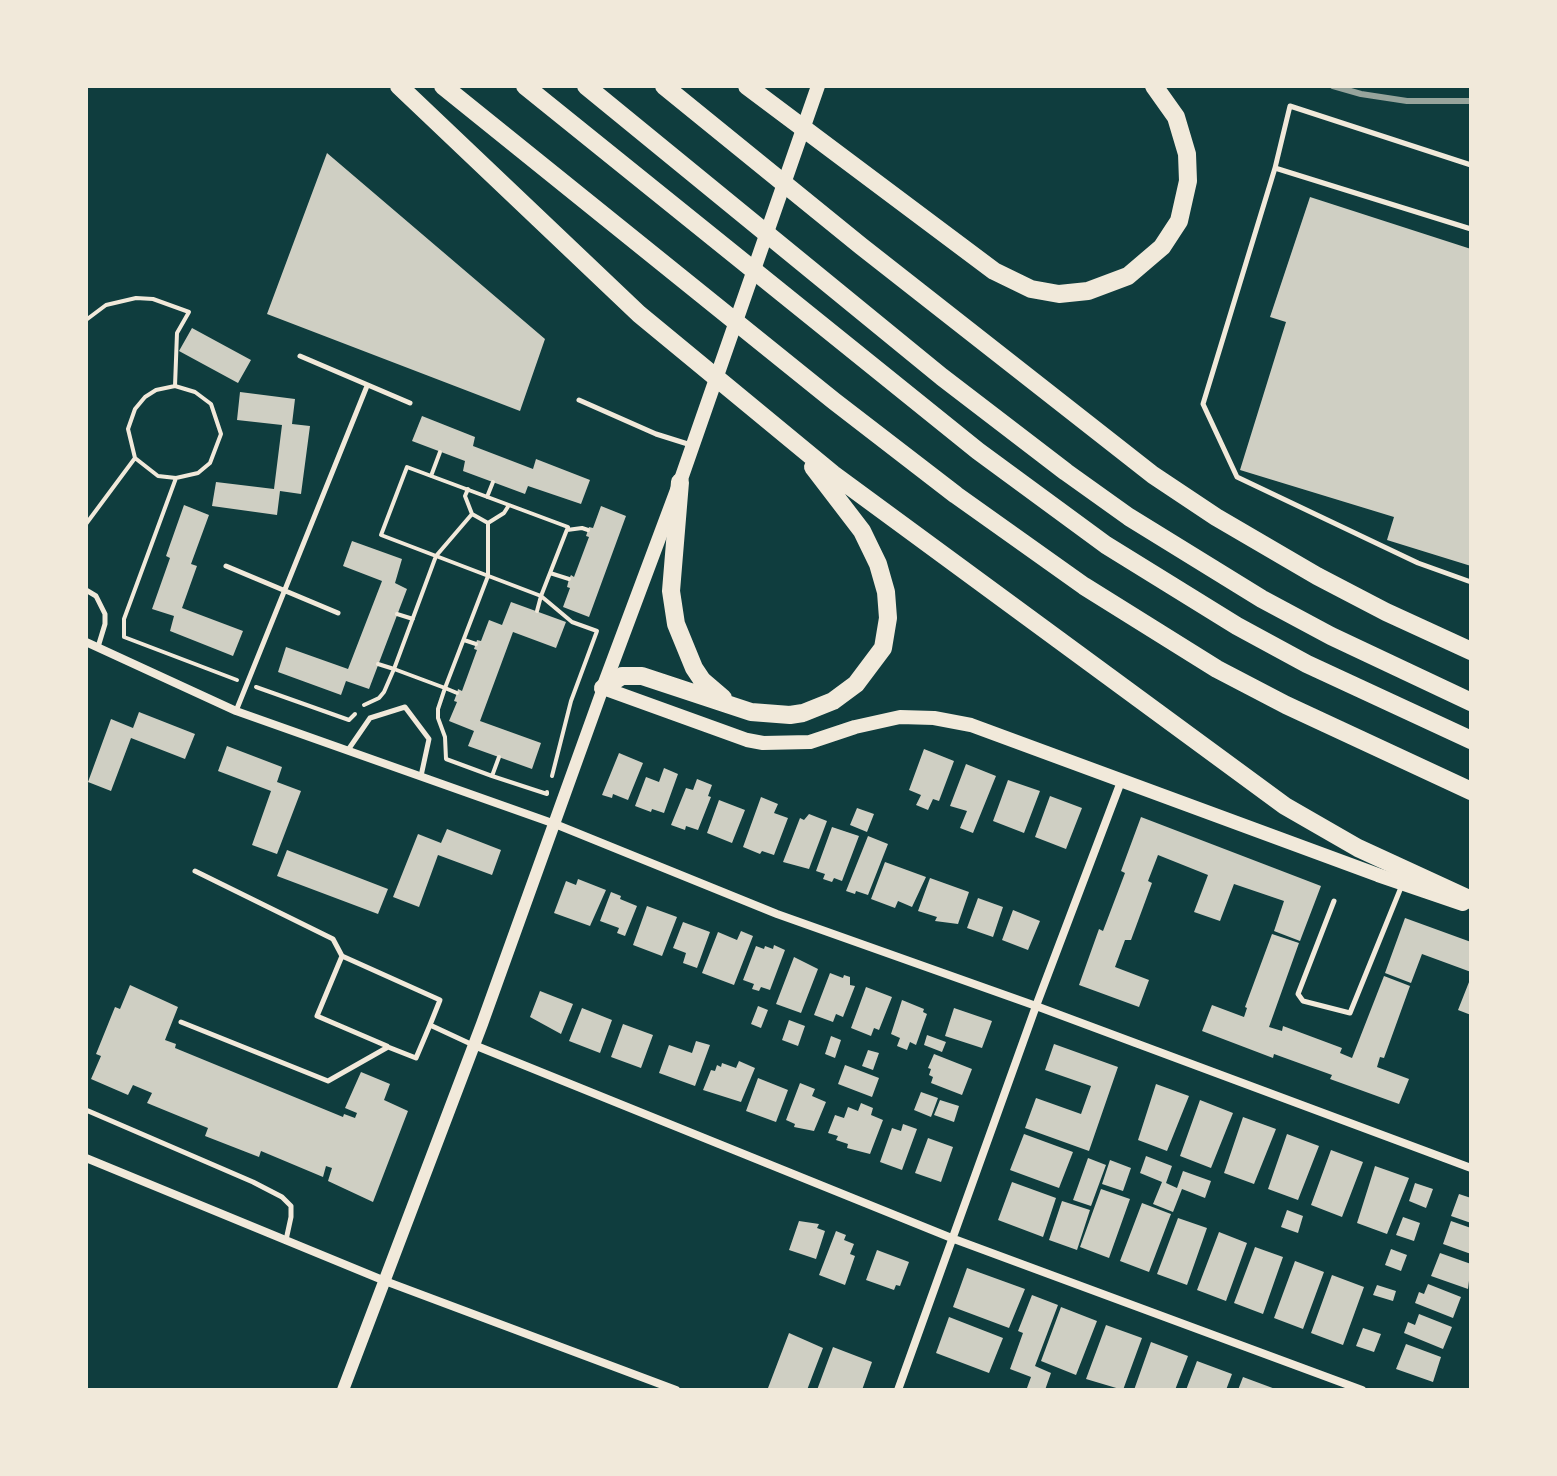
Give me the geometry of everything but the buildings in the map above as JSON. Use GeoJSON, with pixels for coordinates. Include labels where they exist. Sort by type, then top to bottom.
{"type":"FeatureCollection","features":[{"type":"Feature","properties":{"kind":"highway"},"geometry":{"type":"LineString","coordinates":[[399,86],[639,314],[833,474],[1285,806],[1358,848],[1471,900]]}},
{"type":"Feature","properties":{"kind":"highway"},"geometry":{"type":"LineString","coordinates":[[443,86],[846,410],[956,495],[1084,586],[1190,653],[1272,698],[1355,740],[1471,791]]}},
{"type":"Feature","properties":{"kind":"highway"},"geometry":{"type":"LineString","coordinates":[[525,86],[965,442],[1106,545],[1237,626],[1307,664],[1471,740]]}},
{"type":"Feature","properties":{"kind":"highway"},"geometry":{"type":"LineString","coordinates":[[586,86],[942,377],[1104,499],[1195,560],[1262,599],[1359,650],[1471,702]]}},
{"type":"Feature","properties":{"kind":"highway"},"geometry":{"type":"LineString","coordinates":[[664,86],[861,246],[1153,475],[1283,557],[1386,612],[1471,651]]}},
{"type":"Feature","properties":{"kind":"highway"},"geometry":{"type":"LineString","coordinates":[[747,86],[994,271],[1031,289],[1059,294],[1088,291],[1128,276],[1162,247],[1179,221],[1188,181],[1187,154],[1176,117],[1154,86]]}},
{"type":"Feature","properties":{"kind":"highway"},"geometry":{"type":"LineString","coordinates":[[603,688],[622,676],[642,676],[751,712],[790,715],[833,701],[866,674],[883,648],[886,592],[872,550],[852,516],[788,438]]}},
{"type":"Feature","properties":{"kind":"highway"},"geometry":{"type":"LineString","coordinates":[[680,482],[671,591],[676,624],[687,655],[702,680],[723,698],[751,712]]}},
{"type":"Feature","properties":{"kind":"main road"},"geometry":{"type":"LineString","coordinates":[[818,86],[680,482],[603,688],[747,740],[771,744],[810,742],[855,727],[900,717],[953,721],[989,730],[1471,907]]}},
{"type":"Feature","properties":{"kind":"street"},"geometry":{"type":"LineString","coordinates":[[86,642],[236,711],[555,824],[777,914],[1036,1006],[1471,1168]]}},
{"type":"Feature","properties":{"kind":"street"},"geometry":{"type":"LineString","coordinates":[[343,1390],[474,1045],[603,688]]}},
{"type":"Feature","properties":{"kind":"street"},"geometry":{"type":"LineString","coordinates":[[898,1390],[1036,1006],[1122,779]]}},
{"type":"Feature","properties":{"kind":"street"},"geometry":{"type":"LineString","coordinates":[[474,1045],[954,1239],[1362,1390]]}},
{"type":"Feature","properties":{"kind":"street"},"geometry":{"type":"LineString","coordinates":[[86,1158],[385,1281],[676,1390]]}},
{"type":"Feature","properties":{"kind":"lane"},"geometry":{"type":"LineString","coordinates":[[1471,165],[1290,106],[1275,168],[1203,404],[1237,477],[1418,563],[1471,582]]}},
{"type":"Feature","properties":{"kind":"lane"},"geometry":{"type":"LineString","coordinates":[[1275,168],[1471,229]]}},
{"type":"Feature","properties":{"kind":"lane"},"geometry":{"type":"LineString","coordinates":[[300,356],[410,403]]}},
{"type":"Feature","properties":{"kind":"lane"},"geometry":{"type":"LineString","coordinates":[[236,711],[367,386]]}},
{"type":"Feature","properties":{"kind":"lane"},"geometry":{"type":"LineString","coordinates":[[579,400],[656,434],[692,445]]}},
{"type":"Feature","properties":{"kind":"lane"},"geometry":{"type":"LineString","coordinates":[[226,566],[338,613]]}},
{"type":"Feature","properties":{"kind":"lane"},"geometry":{"type":"LineString","coordinates":[[86,590],[96,596],[105,614],[97,648]]}},
{"type":"Feature","properties":{"kind":"lane"},"geometry":{"type":"LineString","coordinates":[[348,750],[370,718],[405,707],[429,739],[421,776]]}},
{"type":"Feature","properties":{"kind":"lane"},"geometry":{"type":"LineString","coordinates":[[195,871],[325,933],[333,939],[342,956],[440,1000],[416,1058],[317,1016],[342,956]]}},
{"type":"Feature","properties":{"kind":"lane"},"geometry":{"type":"LineString","coordinates":[[1334,901],[1298,994],[1303,1001],[1350,1013],[1402,884]]}},
{"type":"Feature","properties":{"kind":"lane"},"geometry":{"type":"LineString","coordinates":[[181,1022],[328,1081],[388,1047]]}},
{"type":"Feature","properties":{"kind":"lane"},"geometry":{"type":"LineString","coordinates":[[430,1025],[474,1045]]}},
{"type":"Feature","properties":{"kind":"lane"},"geometry":{"type":"LineString","coordinates":[[86,1110],[282,1197],[291,1206],[286,1240]]}},
{"type":"Feature","properties":{"kind":"path"},"geometry":{"type":"LineString","coordinates":[[86,320],[106,305],[136,298],[153,299],[189,312],[177,333],[175,386]]}},
{"type":"Feature","properties":{"kind":"path"},"geometry":{"type":"LineString","coordinates":[[175,386],[195,392],[211,404],[221,434],[210,463],[198,473],[176,478],[158,476],[135,458],[128,429],[135,409],[145,397],[156,390],[175,386]]}},
{"type":"Feature","properties":{"kind":"path"},"geometry":{"type":"LineString","coordinates":[[431,476],[440,452]]}},
{"type":"Feature","properties":{"kind":"path"},"geometry":{"type":"LineString","coordinates":[[86,524],[135,458]]}},
{"type":"Feature","properties":{"kind":"path"},"geometry":{"type":"LineString","coordinates":[[488,523],[488,576],[445,688],[438,718],[445,737],[446,759],[547,794],[571,701],[597,631],[572,622],[541,596],[488,576],[381,535],[407,467],[568,527],[541,596],[537,611]]}},
{"type":"Feature","properties":{"kind":"path"},"geometry":{"type":"LineString","coordinates":[[176,478],[124,619],[124,637],[349,720],[365,704],[379,698],[384,692],[436,556],[472,514]]}},
{"type":"Feature","properties":{"kind":"path"},"geometry":{"type":"LineString","coordinates":[[487,497],[493,482]]}},
{"type":"Feature","properties":{"kind":"path"},"geometry":{"type":"LineString","coordinates":[[468,489],[465,496],[472,514],[488,523]]}},
{"type":"Feature","properties":{"kind":"path"},"geometry":{"type":"LineString","coordinates":[[488,523],[504,513],[509,505]]}},
{"type":"Feature","properties":{"kind":"path"},"geometry":{"type":"LineString","coordinates":[[567,530],[588,530]]}},
{"type":"Feature","properties":{"kind":"path"},"geometry":{"type":"LineString","coordinates":[[550,573],[569,579]]}},
{"type":"Feature","properties":{"kind":"path"},"geometry":{"type":"LineString","coordinates":[[397,614],[413,619]]}},
{"type":"Feature","properties":{"kind":"path"},"geometry":{"type":"LineString","coordinates":[[464,640],[476,644]]}},
{"type":"Feature","properties":{"kind":"path"},"geometry":{"type":"LineString","coordinates":[[378,664],[457,693]]}},
{"type":"Feature","properties":{"kind":"path"},"geometry":{"type":"LineString","coordinates":[[492,776],[499,757]]}},
{"type":"Feature","properties":{"kind":"railway"},"geometry":{"type":"LineString","coordinates":[[1333,86],[1407,101],[1471,101]]}}]}
